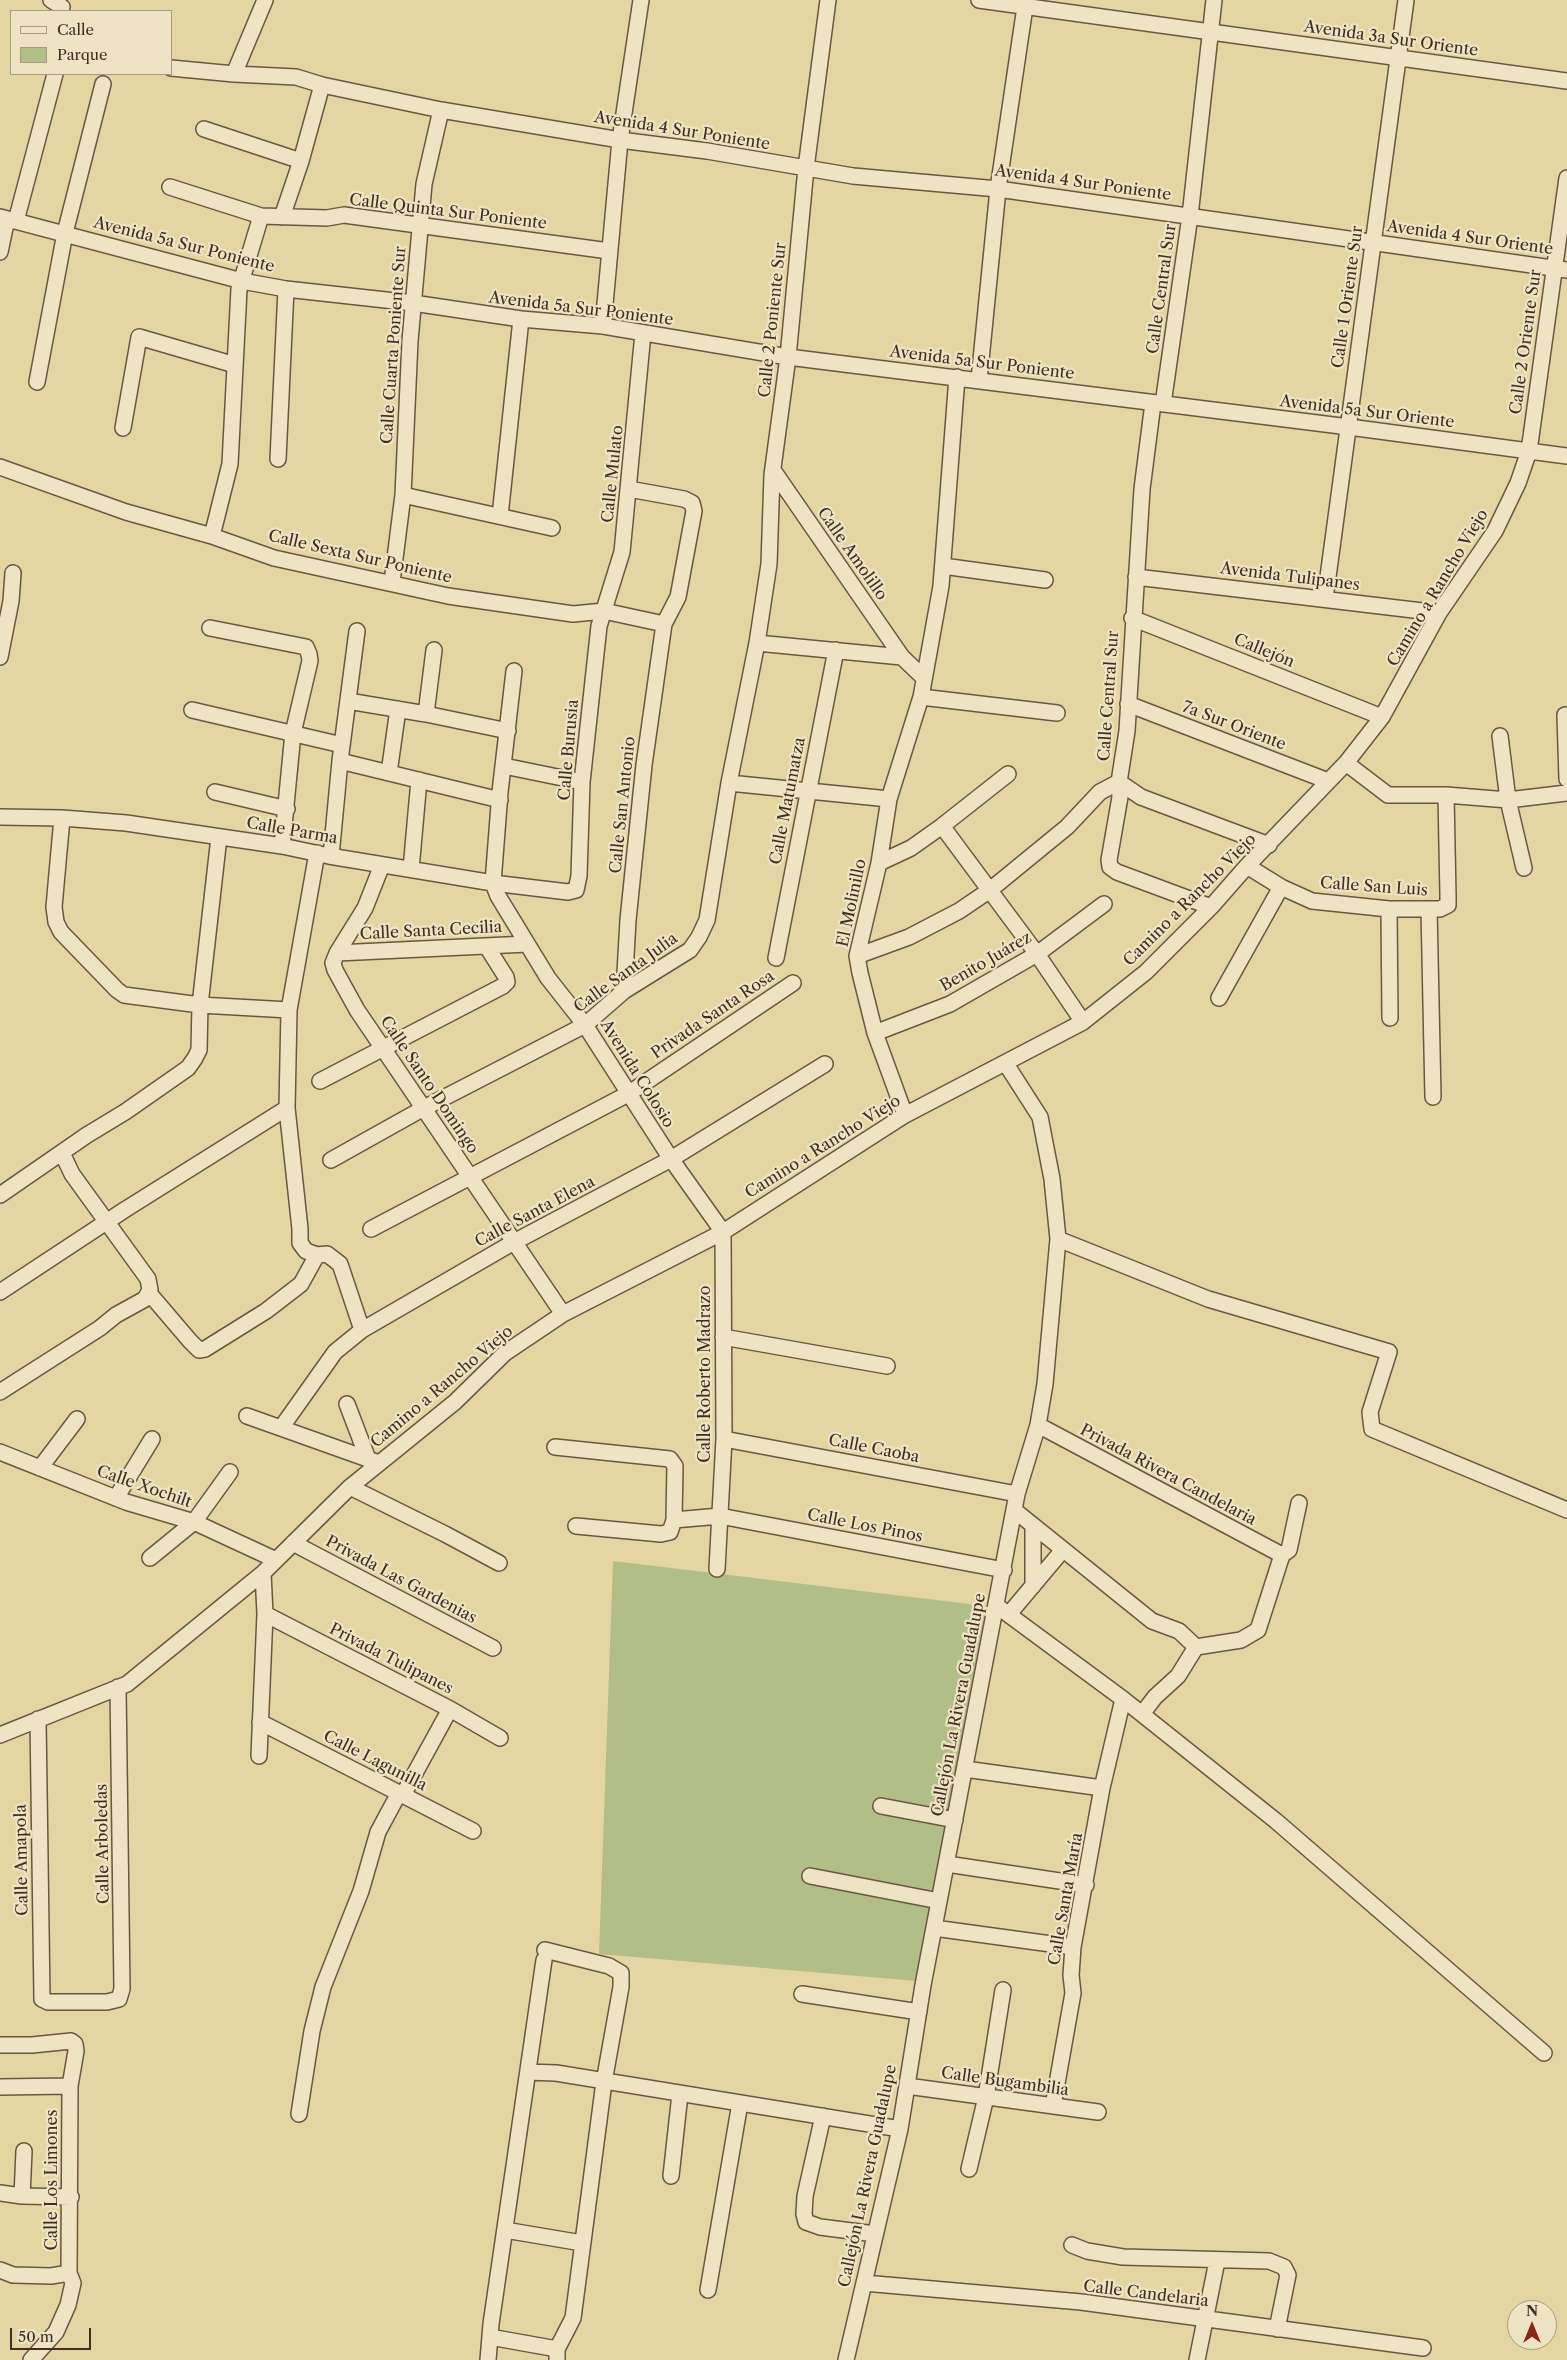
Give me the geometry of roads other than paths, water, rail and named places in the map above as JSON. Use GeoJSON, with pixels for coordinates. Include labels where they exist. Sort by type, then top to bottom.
{"type":"FeatureCollection","features":[{"type":"Feature","properties":{"kind":"street"},"geometry":{"type":"LineString","coordinates":[[234,74],[265,0]]}},
{"type":"Feature","properties":{"kind":"street"},"geometry":{"type":"LineString","coordinates":[[603,326],[620,140],[641,0]]}},
{"type":"Feature","properties":{"kind":"street","name":"Calle 2 Poniente Sur"},"geometry":{"type":"LineString","coordinates":[[757,643],[770,564],[773,470],[788,357],[806,168],[828,0]]}},
{"type":"Feature","properties":{"kind":"street","name":"Avenida 3a Sur Oriente"},"geometry":{"type":"LineString","coordinates":[[979,0],[1025,3],[1210,32],[1567,81]]}},
{"type":"Feature","properties":{"kind":"street","name":"Calle Central Sur"},"geometry":{"type":"LineString","coordinates":[[1211,908],[1117,872],[1110,867],[1109,860],[1120,797],[1119,782],[1127,730],[1132,618],[1142,489],[1190,216],[1214,0]]}},
{"type":"Feature","properties":{"kind":"street","name":"Calle 1 Oriente Sur"},"geometry":{"type":"LineString","coordinates":[[1325,599],[1406,0]]}},
{"type":"Feature","properties":{"kind":"street"},"geometry":{"type":"LineString","coordinates":[[979,380],[998,188],[1025,3]]}},
{"type":"Feature","properties":{"kind":"street","name":"Avenida 4 Sur Poniente"},"geometry":{"type":"LineString","coordinates":[[172,68],[296,77],[322,85],[441,110],[620,140],[707,151],[853,176],[998,188],[1190,216]]}},
{"type":"Feature","properties":{"kind":"street"},"geometry":{"type":"LineString","coordinates":[[0,252],[8,219],[56,75]]}},
{"type":"Feature","properties":{"kind":"street"},"geometry":{"type":"LineString","coordinates":[[36,382],[65,233],[103,84]]}},
{"type":"Feature","properties":{"kind":"street"},"geometry":{"type":"LineString","coordinates":[[282,217],[301,161],[322,85]]}},
{"type":"Feature","properties":{"kind":"street","name":"Calle Cuarta Poniente Sur"},"geometry":{"type":"LineString","coordinates":[[392,582],[403,495],[413,304],[424,184],[441,110]]}},
{"type":"Feature","properties":{"kind":"street"},"geometry":{"type":"LineString","coordinates":[[204,129],[301,161]]}},
{"type":"Feature","properties":{"kind":"street","name":"Calle 2 Oriente Sur"},"geometry":{"type":"LineString","coordinates":[[1529,451],[1561,269],[1567,178]]}},
{"type":"Feature","properties":{"kind":"street","name":"Calle Quinta Sur Poniente"},"geometry":{"type":"LineString","coordinates":[[170,187],[261,216],[327,218],[344,215],[609,251]]}},
{"type":"Feature","properties":{"kind":"street"},"geometry":{"type":"LineString","coordinates":[[212,536],[230,464],[239,289],[261,216]]}},
{"type":"Feature","properties":{"kind":"street","name":"Avenida 4 Sur Oriente"},"geometry":{"type":"LineString","coordinates":[[1190,216],[1561,269]]}},
{"type":"Feature","properties":{"kind":"street","name":"Avenida 5a Sur Poniente"},"geometry":{"type":"LineString","coordinates":[[8,219],[242,281],[286,289],[521,319],[603,326],[788,357],[1158,404]]}},
{"type":"Feature","properties":{"kind":"street"},"geometry":{"type":"LineString","coordinates":[[278,458],[286,289]]}},
{"type":"Feature","properties":{"kind":"street"},"geometry":{"type":"LineString","coordinates":[[500,516],[521,319]]}},
{"type":"Feature","properties":{"kind":"street","name":"Calle Mulato"},"geometry":{"type":"LineString","coordinates":[[603,613],[622,552],[630,489],[643,333]]}},
{"type":"Feature","properties":{"kind":"street"},"geometry":{"type":"LineString","coordinates":[[123,428],[139,337],[235,365]]}},
{"type":"Feature","properties":{"kind":"street","name":"El Molinillo"},"geometry":{"type":"LineString","coordinates":[[906,1114],[875,1033],[857,956],[879,863],[889,799],[921,697],[942,566],[957,377]]}},
{"type":"Feature","properties":{"kind":"street","name":"Avenida 5a Sur Oriente"},"geometry":{"type":"LineString","coordinates":[[1158,404],[1349,426],[1567,456]]}},
{"type":"Feature","properties":{"kind":"street","name":"Camino a Rancho Viejo"},"geometry":{"type":"LineString","coordinates":[[0,1736],[126,1684],[262,1573],[350,1487],[373,1461],[455,1402],[505,1353],[563,1314],[723,1232],[906,1114],[1006,1064],[1083,1022],[1146,972],[1211,908],[1247,866],[1346,763],[1382,717],[1439,613],[1496,531],[1518,483],[1529,451]]}},
{"type":"Feature","properties":{"kind":"street","name":"Calle Sexta Sur Poniente"},"geometry":{"type":"LineString","coordinates":[[0,467],[126,512],[212,536],[274,558],[392,582],[448,596],[547,611],[586,614],[603,613]]}},
{"type":"Feature","properties":{"kind":"street","name":"Calle Amolillo"},"geometry":{"type":"LineString","coordinates":[[773,470],[902,657],[924,678]]}},
{"type":"Feature","properties":{"kind":"street","name":"Calle San Antonio"},"geometry":{"type":"LineString","coordinates":[[624,992],[628,920],[644,765],[664,624],[678,597],[694,511],[692,503],[684,499],[630,489]]}},
{"type":"Feature","properties":{"kind":"street"},"geometry":{"type":"LineString","coordinates":[[403,495],[552,528]]}},
{"type":"Feature","properties":{"kind":"street"},"geometry":{"type":"LineString","coordinates":[[942,566],[1046,580]]}},
{"type":"Feature","properties":{"kind":"street"},"geometry":{"type":"LineString","coordinates":[[0,655],[11,601],[13,574]]}},
{"type":"Feature","properties":{"kind":"street","name":"Avenida Tulipanes"},"geometry":{"type":"LineString","coordinates":[[1136,577],[1439,613]]}},
{"type":"Feature","properties":{"kind":"street"},"geometry":{"type":"LineString","coordinates":[[603,613],[664,624]]}},
{"type":"Feature","properties":{"kind":"street","name":"Calle Burusia"},"geometry":{"type":"LineString","coordinates":[[576,890],[579,876],[582,782],[603,613]]}},
{"type":"Feature","properties":{"kind":"street","name":"Callejón"},"geometry":{"type":"LineString","coordinates":[[1132,618],[1382,717]]}},
{"type":"Feature","properties":{"kind":"street"},"geometry":{"type":"LineString","coordinates":[[210,628],[306,647],[310,661],[293,733],[282,846]]}},
{"type":"Feature","properties":{"kind":"street"},"geometry":{"type":"LineString","coordinates":[[357,631],[340,761],[324,855],[289,1010],[287,1108],[300,1243],[306,1251],[317,1255],[327,1254],[340,1264],[362,1330]]}},
{"type":"Feature","properties":{"kind":"street"},"geometry":{"type":"LineString","coordinates":[[757,643],[902,657]]}},
{"type":"Feature","properties":{"kind":"street","name":"Calle Santa Julia"},"geometry":{"type":"LineString","coordinates":[[331,1160],[424,1108],[585,1025],[624,992],[690,950],[707,920],[729,784],[757,643]]}},
{"type":"Feature","properties":{"kind":"street"},"geometry":{"type":"LineString","coordinates":[[426,714],[434,650]]}},
{"type":"Feature","properties":{"kind":"street","name":"Calle Matumatza"},"geometry":{"type":"LineString","coordinates":[[776,958],[807,791],[836,650]]}},
{"type":"Feature","properties":{"kind":"street"},"geometry":{"type":"LineString","coordinates":[[493,883],[514,671]]}},
{"type":"Feature","properties":{"kind":"street"},"geometry":{"type":"LineString","coordinates":[[921,697],[1057,713]]}},
{"type":"Feature","properties":{"kind":"street"},"geometry":{"type":"LineString","coordinates":[[348,701],[426,714],[508,731]]}},
{"type":"Feature","properties":{"kind":"street","name":"7a Sur Oriente"},"geometry":{"type":"LineString","coordinates":[[1128,704],[1328,781]]}},
{"type":"Feature","properties":{"kind":"street"},"geometry":{"type":"LineString","coordinates":[[389,773],[398,709]]}},
{"type":"Feature","properties":{"kind":"street"},"geometry":{"type":"LineString","coordinates":[[192,710],[342,745]]}},
{"type":"Feature","properties":{"kind":"street"},"geometry":{"type":"LineString","coordinates":[[1565,715],[1567,779]]}},
{"type":"Feature","properties":{"kind":"street"},"geometry":{"type":"LineString","coordinates":[[1500,736],[1508,800],[1524,868]]}},
{"type":"Feature","properties":{"kind":"street"},"geometry":{"type":"LineString","coordinates":[[340,761],[500,800]]}},
{"type":"Feature","properties":{"kind":"street"},"geometry":{"type":"LineString","coordinates":[[1346,763],[1388,795],[1446,795],[1508,800],[1567,794]]}},
{"type":"Feature","properties":{"kind":"street"},"geometry":{"type":"LineString","coordinates":[[504,766],[582,782]]}},
{"type":"Feature","properties":{"kind":"street"},"geometry":{"type":"LineString","coordinates":[[879,863],[911,848],[1008,774]]}},
{"type":"Feature","properties":{"kind":"street"},"geometry":{"type":"LineString","coordinates":[[411,869],[419,780]]}},
{"type":"Feature","properties":{"kind":"street"},"geometry":{"type":"LineString","coordinates":[[857,956],[909,937],[959,911],[990,890],[1067,827],[1100,792],[1119,782],[1138,796],[1268,845]]}},
{"type":"Feature","properties":{"kind":"street"},"geometry":{"type":"LineString","coordinates":[[729,784],[889,799]]}},
{"type":"Feature","properties":{"kind":"street"},"geometry":{"type":"LineString","coordinates":[[215,792],[287,809]]}},
{"type":"Feature","properties":{"kind":"street","name":"Calle San Luis"},"geometry":{"type":"LineString","coordinates":[[1247,866],[1281,887],[1312,901],[1389,908],[1440,908],[1448,905],[1446,795]]}},
{"type":"Feature","properties":{"kind":"street","name":"Calle Parma"},"geometry":{"type":"LineString","coordinates":[[0,818],[62,818],[126,823],[282,846],[324,855],[493,883],[568,892],[576,890]]}},
{"type":"Feature","properties":{"kind":"street"},"geometry":{"type":"LineString","coordinates":[[62,818],[54,907],[56,922],[61,932],[117,990],[124,995],[200,1005],[289,1010]]}},
{"type":"Feature","properties":{"kind":"street"},"geometry":{"type":"LineString","coordinates":[[942,826],[1038,954],[1083,1022]]}},
{"type":"Feature","properties":{"kind":"street"},"geometry":{"type":"LineString","coordinates":[[0,1195],[188,1068],[199,1050],[200,1005],[219,837]]}},
{"type":"Feature","properties":{"kind":"street"},"geometry":{"type":"LineString","coordinates":[[337,953],[365,908],[382,865]]}},
{"type":"Feature","properties":{"kind":"street","name":"Avenida Colosio"},"geometry":{"type":"LineString","coordinates":[[493,883],[498,896],[548,978],[585,1025],[671,1159],[723,1232]]}},
{"type":"Feature","properties":{"kind":"street"},"geometry":{"type":"LineString","coordinates":[[1219,998],[1281,887]]}},
{"type":"Feature","properties":{"kind":"street","name":"Benito Juárez"},"geometry":{"type":"LineString","coordinates":[[875,1033],[950,1004],[1038,954],[1104,904]]}},
{"type":"Feature","properties":{"kind":"street"},"geometry":{"type":"LineString","coordinates":[[1389,908],[1390,1018]]}},
{"type":"Feature","properties":{"kind":"street"},"geometry":{"type":"LineString","coordinates":[[1429,908],[1434,1097]]}},
{"type":"Feature","properties":{"kind":"street","name":"Calle Santa Cecilia"},"geometry":{"type":"LineString","coordinates":[[337,953],[527,944]]}},
{"type":"Feature","properties":{"kind":"street"},"geometry":{"type":"LineString","coordinates":[[320,1081],[503,986],[507,982],[506,977],[487,947]]}},
{"type":"Feature","properties":{"kind":"street","name":"Calle Santo Domingo"},"geometry":{"type":"LineString","coordinates":[[337,953],[333,963],[335,970],[358,1010],[563,1314]]}},
{"type":"Feature","properties":{"kind":"street","name":"Privada Santa Rosa"},"geometry":{"type":"LineString","coordinates":[[370,1229],[628,1094],[793,983]]}},
{"type":"Feature","properties":{"kind":"street","name":"Calle Santa Elena"},"geometry":{"type":"LineString","coordinates":[[281,1428],[335,1352],[362,1330],[514,1242],[671,1159],[825,1064]]}},
{"type":"Feature","properties":{"kind":"street","name":"Callejón La Rivera Guadalupe"},"geometry":{"type":"LineString","coordinates":[[846,2360],[900,2129],[934,1928],[965,1769],[1003,1610],[1004,1570],[1017,1494],[1038,1425],[1045,1384],[1058,1239],[1052,1179],[1040,1118],[1006,1064]]}},
{"type":"Feature","properties":{"kind":"street"},"geometry":{"type":"LineString","coordinates":[[0,1292],[106,1222],[287,1108]]}},
{"type":"Feature","properties":{"kind":"street"},"geometry":{"type":"LineString","coordinates":[[0,1392],[100,1328],[116,1315],[145,1299],[150,1290],[148,1279],[72,1174],[62,1153]]}},
{"type":"Feature","properties":{"kind":"street","name":"Calle Roberto Madrazo"},"geometry":{"type":"LineString","coordinates":[[717,1569],[724,1439],[723,1232]]}},
{"type":"Feature","properties":{"kind":"street"},"geometry":{"type":"LineString","coordinates":[[1058,1239],[1208,1299],[1389,1352],[1370,1412],[1372,1429],[1567,1510]]}},
{"type":"Feature","properties":{"kind":"street"},"geometry":{"type":"LineString","coordinates":[[149,1293],[190,1341],[199,1350],[205,1350],[266,1311],[301,1284],[317,1255]]}},
{"type":"Feature","properties":{"kind":"street"},"geometry":{"type":"LineString","coordinates":[[723,1337],[887,1366]]}},
{"type":"Feature","properties":{"kind":"street"},"geometry":{"type":"LineString","coordinates":[[347,1404],[373,1461]]}},
{"type":"Feature","properties":{"kind":"street"},"geometry":{"type":"LineString","coordinates":[[247,1416],[373,1461]]}},
{"type":"Feature","properties":{"kind":"street"},"geometry":{"type":"LineString","coordinates":[[40,1468],[77,1419]]}},
{"type":"Feature","properties":{"kind":"street","name":"Privada Rivera Candelaria"},"geometry":{"type":"LineString","coordinates":[[1038,1425],[1282,1555]]}},
{"type":"Feature","properties":{"kind":"street"},"geometry":{"type":"LineString","coordinates":[[116,1498],[152,1439]]}},
{"type":"Feature","properties":{"kind":"street","name":"Calle Caoba"},"geometry":{"type":"LineString","coordinates":[[724,1439],[1017,1494]]}},
{"type":"Feature","properties":{"kind":"street"},"geometry":{"type":"LineString","coordinates":[[555,1446],[670,1459],[675,1466],[674,1520],[670,1532],[661,1534],[576,1526]]}},
{"type":"Feature","properties":{"kind":"street","name":"Calle Xochilt"},"geometry":{"type":"LineString","coordinates":[[0,1452],[116,1498],[194,1522],[276,1560]]}},
{"type":"Feature","properties":{"kind":"street"},"geometry":{"type":"LineString","coordinates":[[150,1558],[194,1522],[230,1472]]}},
{"type":"Feature","properties":{"kind":"street"},"geometry":{"type":"LineString","coordinates":[[350,1487],[499,1564]]}},
{"type":"Feature","properties":{"kind":"street"},"geometry":{"type":"LineString","coordinates":[[1142,1714],[1155,1697],[1178,1676],[1196,1647],[1240,1640],[1258,1630],[1282,1555],[1289,1550],[1299,1503]]}},
{"type":"Feature","properties":{"kind":"street"},"geometry":{"type":"LineString","coordinates":[[1014,1510],[1062,1551],[1152,1621],[1179,1631],[1196,1647]]}},
{"type":"Feature","properties":{"kind":"street","name":"Calle Los Pinos"},"geometry":{"type":"LineString","coordinates":[[674,1520],[720,1516],[1004,1570]]}},
{"type":"Feature","properties":{"kind":"street"},"geometry":{"type":"LineString","coordinates":[[1033,1586],[1034,1526]]}},
{"type":"Feature","properties":{"kind":"street","name":"Privada Las Gardenias"},"geometry":{"type":"LineString","coordinates":[[293,1543],[493,1648]]}},
{"type":"Feature","properties":{"kind":"street"},"geometry":{"type":"LineString","coordinates":[[1062,1551],[1033,1586],[1003,1610],[1123,1699],[1276,1821],[1544,2053]]}},
{"type":"Feature","properties":{"kind":"street"},"geometry":{"type":"LineString","coordinates":[[259,1756],[265,1614],[262,1573]]}},
{"type":"Feature","properties":{"kind":"street","name":"Privada Tulipanes"},"geometry":{"type":"LineString","coordinates":[[265,1614],[450,1709],[500,1738]]}},
{"type":"Feature","properties":{"kind":"street","name":"Calle Arboledas"},"geometry":{"type":"LineString","coordinates":[[42,1999],[48,2002],[107,2002],[118,1999],[122,1989],[118,1687]]}},
{"type":"Feature","properties":{"kind":"street","name":"Calle Santa María"},"geometry":{"type":"LineString","coordinates":[[1053,2106],[1073,1993],[1070,1975],[1073,1947],[1086,1885],[1102,1788],[1123,1699]]}},
{"type":"Feature","properties":{"kind":"street"},"geometry":{"type":"LineString","coordinates":[[300,2114],[312,2031],[323,1986],[361,1891],[378,1832],[450,1709]]}},
{"type":"Feature","properties":{"kind":"street","name":"Calle Amapola"},"geometry":{"type":"LineString","coordinates":[[38,1719],[42,1999]]}},
{"type":"Feature","properties":{"kind":"street","name":"Calle Lagunilla"},"geometry":{"type":"LineString","coordinates":[[260,1722],[473,1832]]}},
{"type":"Feature","properties":{"kind":"street"},"geometry":{"type":"LineString","coordinates":[[965,1769],[1102,1788]]}},
{"type":"Feature","properties":{"kind":"street"},"geometry":{"type":"LineString","coordinates":[[881,1806],[955,1820]]}},
{"type":"Feature","properties":{"kind":"street"},"geometry":{"type":"LineString","coordinates":[[947,1864],[1086,1885]]}},
{"type":"Feature","properties":{"kind":"street"},"geometry":{"type":"LineString","coordinates":[[810,1876],[939,1901]]}},
{"type":"Feature","properties":{"kind":"street"},"geometry":{"type":"LineString","coordinates":[[934,1928],[1073,1947]]}},
{"type":"Feature","properties":{"kind":"street"},"geometry":{"type":"LineString","coordinates":[[488,2360],[490,2337],[544,1955],[609,1966],[621,1973],[621,1987],[604,2082],[573,2318],[557,2354],[490,2337]]}},
{"type":"Feature","properties":{"kind":"street"},"geometry":{"type":"LineString","coordinates":[[969,2169],[986,2097],[1003,1990]]}},
{"type":"Feature","properties":{"kind":"street"},"geometry":{"type":"LineString","coordinates":[[802,1994],[919,2012]]}},
{"type":"Feature","properties":{"kind":"street","name":"Calle Los Limones"},"geometry":{"type":"LineString","coordinates":[[0,2045],[71,2042],[75,2044],[76,2051],[70,2086],[71,2197],[69,2273],[73,2283],[68,2305],[56,2332],[31,2360]]}},
{"type":"Feature","properties":{"kind":"street"},"geometry":{"type":"LineString","coordinates":[[528,2072],[556,2073],[900,2129]]}},
{"type":"Feature","properties":{"kind":"street"},"geometry":{"type":"LineString","coordinates":[[523,2102],[533,2077],[556,2073]]}},
{"type":"Feature","properties":{"kind":"street"},"geometry":{"type":"LineString","coordinates":[[0,2088],[70,2086]]}},
{"type":"Feature","properties":{"kind":"street","name":"Calle Bugambilia"},"geometry":{"type":"LineString","coordinates":[[906,2086],[1098,2112]]}},
{"type":"Feature","properties":{"kind":"street"},"geometry":{"type":"LineString","coordinates":[[671,2176],[680,2094]]}},
{"type":"Feature","properties":{"kind":"street"},"geometry":{"type":"LineString","coordinates":[[708,2290],[740,2104]]}},
{"type":"Feature","properties":{"kind":"street"},"geometry":{"type":"LineString","coordinates":[[823,2116],[805,2196],[804,2214],[806,2222],[820,2227],[875,2234]]}},
{"type":"Feature","properties":{"kind":"street"},"geometry":{"type":"LineString","coordinates":[[22,2196],[24,2151]]}},
{"type":"Feature","properties":{"kind":"street"},"geometry":{"type":"LineString","coordinates":[[0,2193],[22,2196],[71,2197]]}},
{"type":"Feature","properties":{"kind":"street"},"geometry":{"type":"LineString","coordinates":[[505,2230],[582,2243]]}},
{"type":"Feature","properties":{"kind":"street"},"geometry":{"type":"LineString","coordinates":[[1072,2245],[1087,2251],[1123,2257],[1217,2261],[1269,2260],[1284,2267],[1288,2275],[1277,2329]]}},
{"type":"Feature","properties":{"kind":"street"},"geometry":{"type":"LineString","coordinates":[[1197,2360],[1217,2261]]}},
{"type":"Feature","properties":{"kind":"street"},"geometry":{"type":"LineString","coordinates":[[0,2270],[13,2275],[51,2276],[69,2273]]}},
{"type":"Feature","properties":{"kind":"street","name":"Calle Candelaria"},"geometry":{"type":"LineString","coordinates":[[864,2283],[1081,2302],[1423,2348]]}}]}
